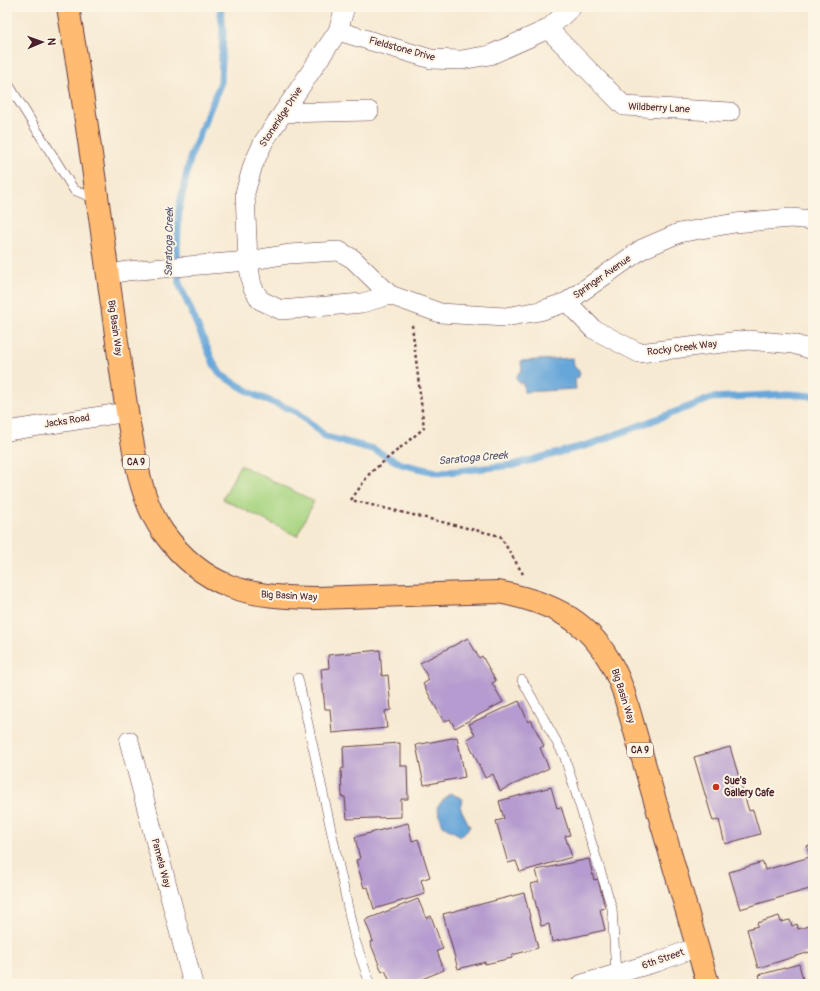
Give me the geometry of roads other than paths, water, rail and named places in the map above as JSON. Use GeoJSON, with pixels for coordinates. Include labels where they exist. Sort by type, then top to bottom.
{"type":"FeatureCollection","features":[{"type":"Feature","properties":{"kind":"main road","name":"Big Basin Way"},"geometry":{"type":"LineString","coordinates":[[68,7],[127,412],[136,460],[143,488],[152,514],[174,546],[198,569],[214,580],[231,588],[248,593],[294,598],[498,592],[524,597],[555,609],[589,632],[603,649],[614,668],[623,690],[708,984]]}},
{"type":"Feature","properties":{"kind":"street","name":"Stoneridge Drive"},"geometry":{"type":"LineString","coordinates":[[248,261],[246,193],[253,165],[261,147],[338,31],[345,7]]}},
{"type":"Feature","properties":{"kind":"street","name":"Fieldstone Drive"},"geometry":{"type":"LineString","coordinates":[[338,31],[431,59],[461,60],[490,55],[548,29],[572,7]]}},
{"type":"Feature","properties":{"kind":"street","name":"Wildberry Lane"},"geometry":{"type":"LineString","coordinates":[[548,29],[624,106],[730,112]]}},
{"type":"Feature","properties":{"kind":"street"},"geometry":{"type":"LineString","coordinates":[[283,113],[369,111]]}},
{"type":"Feature","properties":{"kind":"street","name":"Springer Avenue"},"geometry":{"type":"LineString","coordinates":[[108,275],[248,261],[289,254],[339,251],[353,259],[390,295],[440,313],[505,317],[540,311],[567,302],[642,249],[679,233],[734,223],[791,218],[813,220]]}},
{"type":"Feature","properties":{"kind":"street"},"geometry":{"type":"LineString","coordinates":[[248,261],[252,286],[260,300],[281,310],[362,303],[390,295]]}},
{"type":"Feature","properties":{"kind":"street","name":"Rocky Creek Way"},"geometry":{"type":"LineString","coordinates":[[567,302],[593,329],[639,353],[748,340],[793,344],[813,350]]}},
{"type":"Feature","properties":{"kind":"street","name":"Jacks Road"},"geometry":{"type":"LineString","coordinates":[[7,431],[127,412]]}},
{"type":"Feature","properties":{"kind":"street","name":"Pamela Way"},"geometry":{"type":"LineString","coordinates":[[129,741],[193,984]]}},
{"type":"Feature","properties":{"kind":"street","name":"6th Street"},"geometry":{"type":"LineString","coordinates":[[582,984],[665,960],[698,947]]}},
{"type":"Feature","properties":{"kind":"lane"},"geometry":{"type":"LineString","coordinates":[[7,82],[74,190],[97,200]]}},
{"type":"Feature","properties":{"kind":"lane"},"geometry":{"type":"LineString","coordinates":[[298,678],[355,940],[370,984]]}},
{"type":"Feature","properties":{"kind":"lane"},"geometry":{"type":"LineString","coordinates":[[522,680],[564,755],[612,908],[616,974]]}},
{"type":"Feature","properties":{"kind":"water"},"geometry":{"type":"Polygon","coordinates":[[[573,358],[574,366],[580,372],[579,377],[575,379],[576,389],[524,392],[523,383],[519,383],[516,378],[519,372],[522,371],[521,361],[573,358]]]}},
{"type":"Feature","properties":{"kind":"water"},"geometry":{"type":"Polygon","coordinates":[[[450,793],[463,799],[460,807],[470,827],[461,836],[443,826],[437,807],[450,793]]]}},
{"type":"Feature","properties":{"kind":"waterway","name":"Saratoga Creek"},"geometry":{"type":"LineString","coordinates":[[220,7],[223,28],[221,82],[191,155],[179,208],[177,249],[179,283],[214,364],[221,375],[255,395],[297,412],[326,437],[373,449],[401,464],[439,473],[513,465],[591,444],[712,398],[788,394],[813,396]]}},
{"type":"Feature","properties":{"kind":"place","name":"Sue's Gallery Cafe"},"geometry":{"type":"Point","coordinates":[716,787]}}]}
